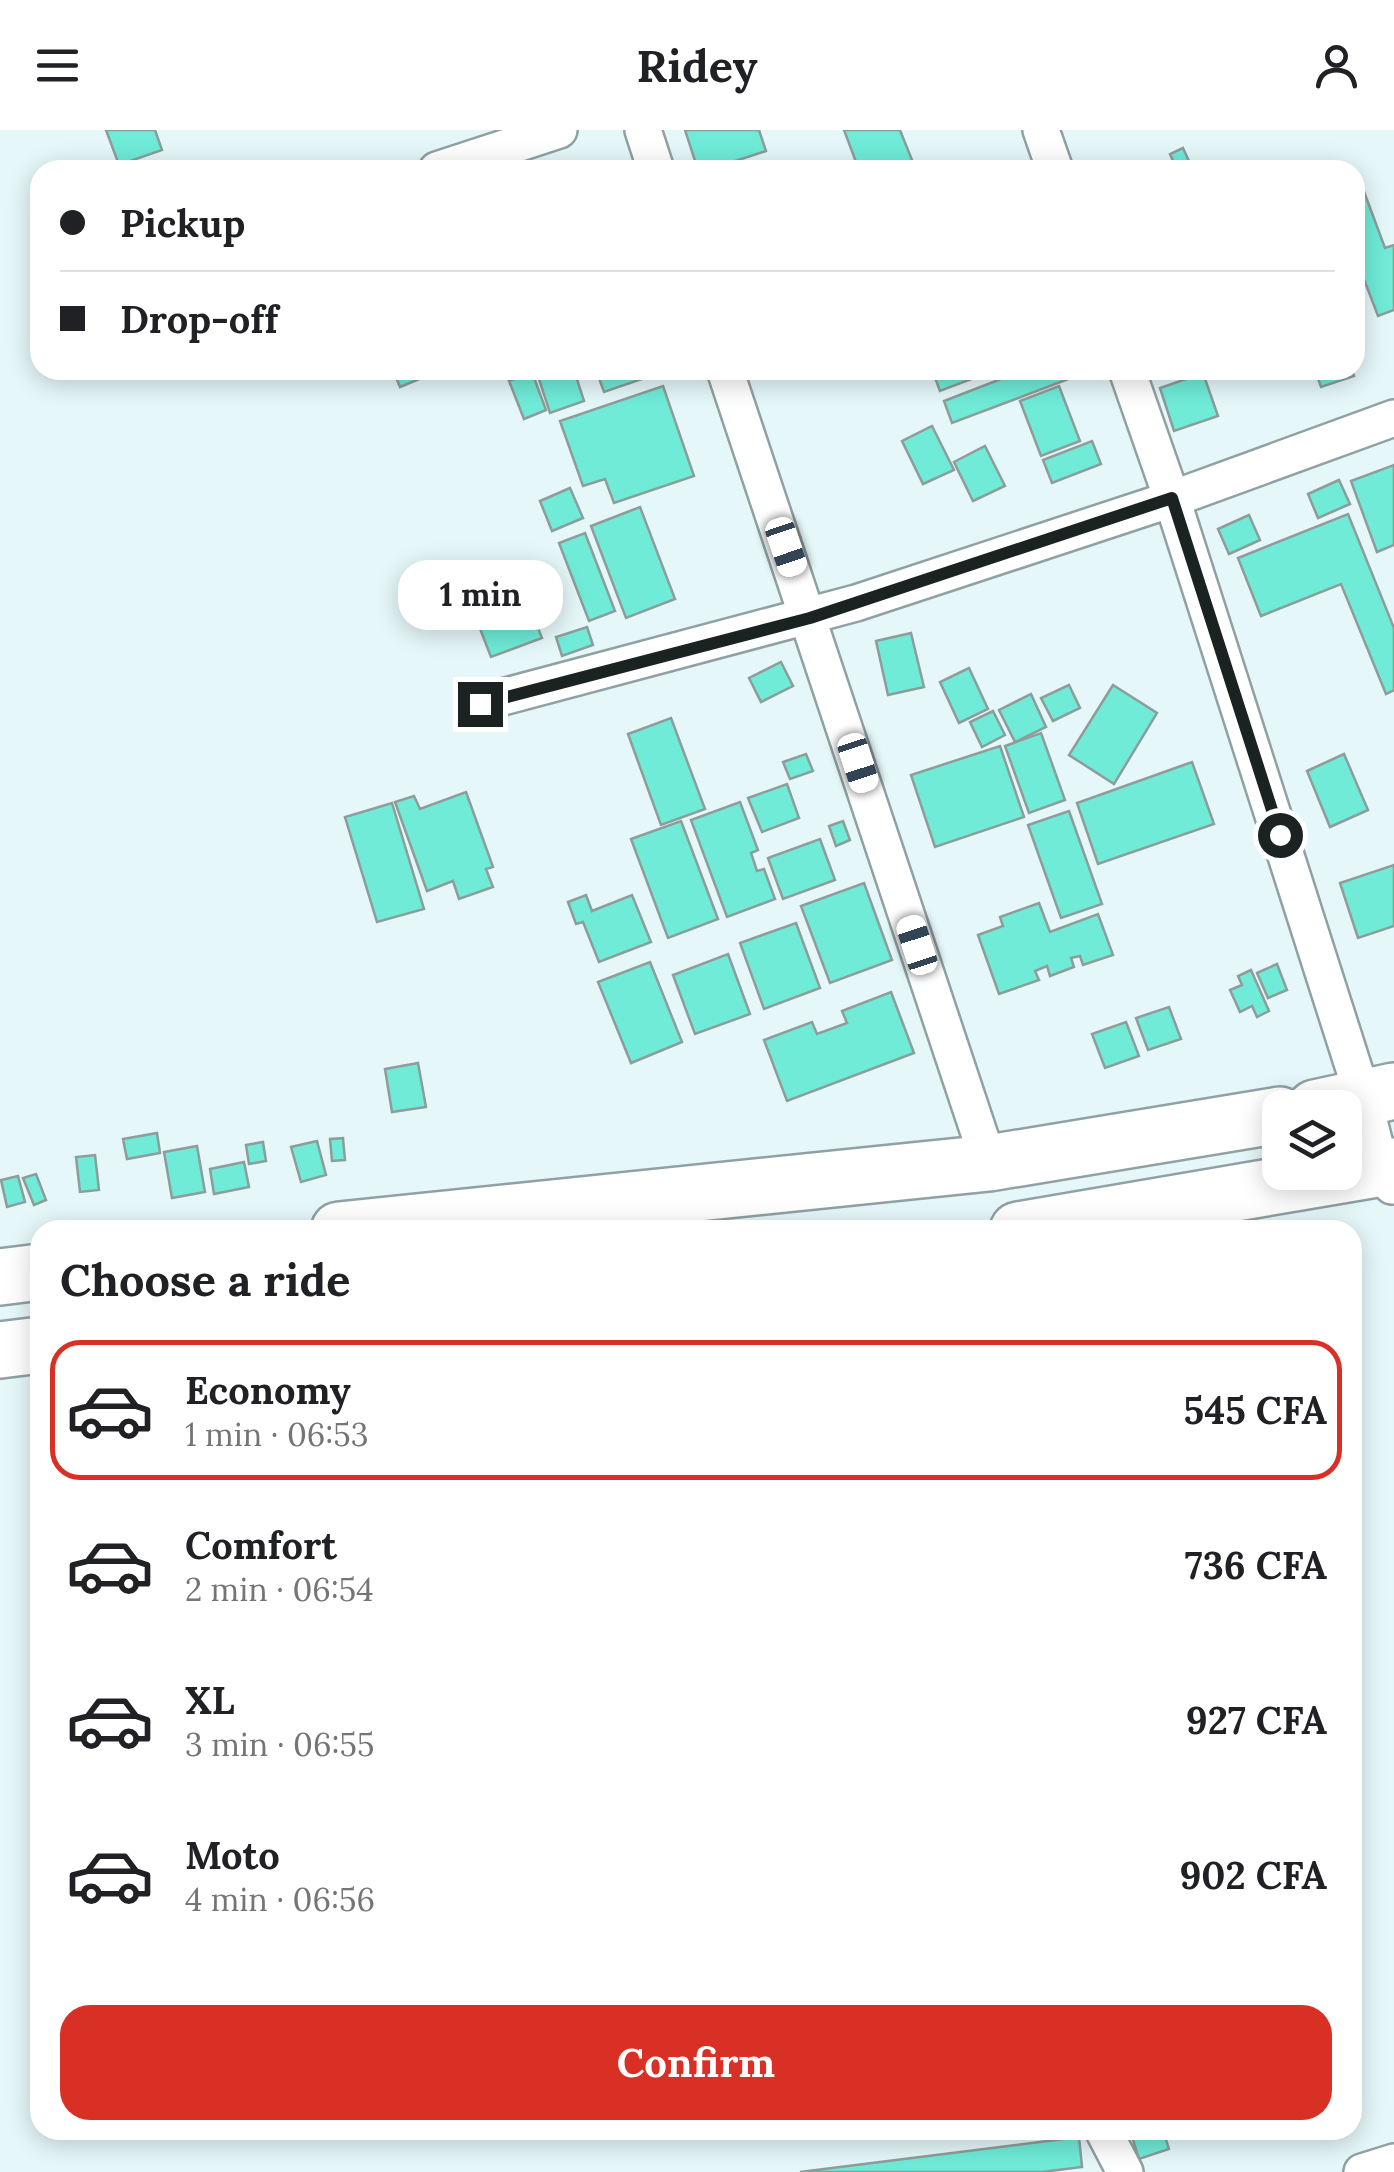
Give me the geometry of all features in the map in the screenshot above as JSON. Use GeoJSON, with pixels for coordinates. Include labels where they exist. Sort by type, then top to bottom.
{"type":"FeatureCollection","features":[{"type":"Feature","properties":{"kind":"highway"},"geometry":{"type":"LineString","coordinates":[[541,1220],[762,1208],[988,1164],[1262,1118]]}},
{"type":"Feature","properties":{"kind":"highway"},"geometry":{"type":"LineString","coordinates":[[1084,1220],[1390,1174]]}},
{"type":"Feature","properties":{"kind":"highway"},"geometry":{"type":"LineString","coordinates":[[0,1277],[30,1273]]}},
{"type":"Feature","properties":{"kind":"highway"},"geometry":{"type":"LineString","coordinates":[[0,1350],[30,1346]]}},
{"type":"Feature","properties":{"kind":"street"},"geometry":{"type":"LineString","coordinates":[[468,160],[559,130]]}},
{"type":"Feature","properties":{"kind":"street"},"geometry":{"type":"LineString","coordinates":[[643,130],[653,160]]}},
{"type":"Feature","properties":{"kind":"street"},"geometry":{"type":"LineString","coordinates":[[1041,130],[1052,160]]}},
{"type":"Feature","properties":{"kind":"street"},"geometry":{"type":"LineString","coordinates":[[728,380],[988,1164]]}},
{"type":"Feature","properties":{"kind":"street"},"geometry":{"type":"LineString","coordinates":[[1130,380],[1172,498],[1355,1090]]}},
{"type":"Feature","properties":{"kind":"street"},"geometry":{"type":"LineString","coordinates":[[480,704],[810,618],[1172,498],[1394,418]]}},
{"type":"Feature","properties":{"kind":"street"},"geometry":{"type":"LineString","coordinates":[[1362,1110],[1390,1174]]}},
{"type":"Feature","properties":{"kind":"street"},"geometry":{"type":"LineString","coordinates":[[1108,2140],[1126,2172]]}},
{"type":"Feature","properties":{"kind":"street"},"geometry":{"type":"LineString","coordinates":[[1362,2172],[1394,2162]]}},
{"type":"Feature","properties":{"kind":"building"},"geometry":{"type":"Polygon","coordinates":[[[106,130],[155,130],[162,150],[133,160],[117,160],[106,130]]]}},
{"type":"Feature","properties":{"kind":"building"},"geometry":{"type":"Polygon","coordinates":[[[685,130],[759,130],[766,151],[739,160],[695,160],[685,130]]]}},
{"type":"Feature","properties":{"kind":"building"},"geometry":{"type":"Polygon","coordinates":[[[844,130],[900,130],[912,160],[855,160],[844,130]]]}},
{"type":"Feature","properties":{"kind":"building"},"geometry":{"type":"Polygon","coordinates":[[[1183,148],[1188,160],[1173,160],[1170,154],[1183,148]]]}},
{"type":"Feature","properties":{"kind":"building"},"geometry":{"type":"Polygon","coordinates":[[[1365,194],[1385,248],[1394,245],[1394,310],[1378,316],[1365,282],[1365,194]]]}},
{"type":"Feature","properties":{"kind":"building"},"geometry":{"type":"Polygon","coordinates":[[[397,380],[417,380],[400,387],[397,380]]]}},
{"type":"Feature","properties":{"kind":"building"},"geometry":{"type":"Polygon","coordinates":[[[535,380],[546,410],[524,419],[509,381],[535,380]]]}},
{"type":"Feature","properties":{"kind":"building"},"geometry":{"type":"Polygon","coordinates":[[[539,380],[577,380],[584,401],[550,413],[539,380]]]}},
{"type":"Feature","properties":{"kind":"building"},"geometry":{"type":"Polygon","coordinates":[[[600,380],[639,380],[604,392],[600,380]]]}},
{"type":"Feature","properties":{"kind":"building"},"geometry":{"type":"Polygon","coordinates":[[[936,380],[969,380],[940,391],[936,380]]]}},
{"type":"Feature","properties":{"kind":"building"},"geometry":{"type":"Polygon","coordinates":[[[998,380],[1066,380],[952,423],[944,401],[998,380]]]}},
{"type":"Feature","properties":{"kind":"building"},"geometry":{"type":"Polygon","coordinates":[[[1183,380],[1205,380],[1218,416],[1174,431],[1160,388],[1183,380]]]}},
{"type":"Feature","properties":{"kind":"building"},"geometry":{"type":"Polygon","coordinates":[[[1319,380],[1342,380],[1321,387],[1319,380]]]}},
{"type":"Feature","properties":{"kind":"building"},"geometry":{"type":"Polygon","coordinates":[[[663,386],[694,476],[614,503],[605,479],[583,486],[560,421],[663,386]]]}},
{"type":"Feature","properties":{"kind":"building"},"geometry":{"type":"Polygon","coordinates":[[[1059,386],[1080,441],[1041,456],[1020,401],[1059,386]]]}},
{"type":"Feature","properties":{"kind":"building"},"geometry":{"type":"Polygon","coordinates":[[[932,426],[954,470],[923,484],[902,441],[932,426]]]}},
{"type":"Feature","properties":{"kind":"building"},"geometry":{"type":"Polygon","coordinates":[[[1092,441],[1101,464],[1052,483],[1043,460],[1092,441]]]}},
{"type":"Feature","properties":{"kind":"building"},"geometry":{"type":"Polygon","coordinates":[[[985,446],[1005,486],[973,501],[954,462],[985,446]]]}},
{"type":"Feature","properties":{"kind":"building"},"geometry":{"type":"Polygon","coordinates":[[[1394,465],[1394,545],[1377,552],[1351,481],[1394,465]]]}},
{"type":"Feature","properties":{"kind":"building"},"geometry":{"type":"Polygon","coordinates":[[[1339,480],[1350,504],[1318,518],[1308,494],[1339,480]]]}},
{"type":"Feature","properties":{"kind":"building"},"geometry":{"type":"Polygon","coordinates":[[[570,488],[583,518],[552,531],[540,501],[570,488]]]}},
{"type":"Feature","properties":{"kind":"building"},"geometry":{"type":"Polygon","coordinates":[[[640,507],[675,599],[626,618],[591,526],[640,507]]]}},
{"type":"Feature","properties":{"kind":"building"},"geometry":{"type":"Polygon","coordinates":[[[1348,514],[1394,628],[1394,690],[1386,694],[1341,584],[1261,616],[1238,558],[1348,514]]]}},
{"type":"Feature","properties":{"kind":"building"},"geometry":{"type":"Polygon","coordinates":[[[1249,515],[1260,540],[1229,554],[1218,529],[1249,515]]]}},
{"type":"Feature","properties":{"kind":"building"},"geometry":{"type":"Polygon","coordinates":[[[585,533],[615,611],[589,621],[559,543],[585,533]]]}},
{"type":"Feature","properties":{"kind":"building"},"geometry":{"type":"Polygon","coordinates":[[[513,566],[542,638],[491,657],[463,585],[513,566]]]}},
{"type":"Feature","properties":{"kind":"building"},"geometry":{"type":"Polygon","coordinates":[[[587,627],[593,645],[562,656],[556,637],[587,627]]]}},
{"type":"Feature","properties":{"kind":"building"},"geometry":{"type":"Polygon","coordinates":[[[911,633],[924,687],[888,695],[876,641],[911,633]]]}},
{"type":"Feature","properties":{"kind":"building"},"geometry":{"type":"Polygon","coordinates":[[[781,662],[793,686],[761,702],[749,678],[781,662]]]}},
{"type":"Feature","properties":{"kind":"building"},"geometry":{"type":"Polygon","coordinates":[[[969,668],[988,709],[959,723],[940,682],[969,668]]]}},
{"type":"Feature","properties":{"kind":"building"},"geometry":{"type":"Polygon","coordinates":[[[1069,685],[1080,708],[1053,721],[1041,698],[1069,685]]]}},
{"type":"Feature","properties":{"kind":"building"},"geometry":{"type":"Polygon","coordinates":[[[1113,685],[1157,713],[1114,784],[1069,755],[1113,685]]]}},
{"type":"Feature","properties":{"kind":"building"},"geometry":{"type":"Polygon","coordinates":[[[1031,694],[1046,727],[1015,742],[999,710],[1031,694]]]}},
{"type":"Feature","properties":{"kind":"building"},"geometry":{"type":"Polygon","coordinates":[[[993,711],[1005,735],[982,747],[970,722],[993,711]]]}},
{"type":"Feature","properties":{"kind":"building"},"geometry":{"type":"Polygon","coordinates":[[[671,718],[705,809],[661,825],[628,734],[671,718]]]}},
{"type":"Feature","properties":{"kind":"building"},"geometry":{"type":"Polygon","coordinates":[[[1041,733],[1065,800],[1029,813],[1005,746],[1041,733]]]}},
{"type":"Feature","properties":{"kind":"building"},"geometry":{"type":"Polygon","coordinates":[[[1000,746],[1024,817],[935,847],[911,775],[1000,746]]]}},
{"type":"Feature","properties":{"kind":"building"},"geometry":{"type":"Polygon","coordinates":[[[806,754],[813,771],[790,779],[783,762],[806,754]]]}},
{"type":"Feature","properties":{"kind":"building"},"geometry":{"type":"Polygon","coordinates":[[[1344,754],[1368,810],[1330,827],[1307,771],[1344,754]]]}},
{"type":"Feature","properties":{"kind":"building"},"geometry":{"type":"Polygon","coordinates":[[[1192,762],[1214,824],[1098,864],[1077,803],[1192,762]]]}},
{"type":"Feature","properties":{"kind":"building"},"geometry":{"type":"Polygon","coordinates":[[[787,784],[799,818],[762,832],[748,798],[787,784]]]}},
{"type":"Feature","properties":{"kind":"building"},"geometry":{"type":"Polygon","coordinates":[[[466,792],[493,867],[486,869],[493,887],[459,899],[453,881],[427,891],[395,802],[414,796],[420,809],[466,792]]]}},
{"type":"Feature","properties":{"kind":"building"},"geometry":{"type":"Polygon","coordinates":[[[740,802],[758,850],[751,853],[757,871],[764,869],[775,899],[727,917],[691,820],[740,802]]]}},
{"type":"Feature","properties":{"kind":"building"},"geometry":{"type":"Polygon","coordinates":[[[392,803],[424,909],[377,922],[345,817],[392,803]]]}},
{"type":"Feature","properties":{"kind":"building"},"geometry":{"type":"Polygon","coordinates":[[[1069,811],[1102,904],[1061,918],[1028,825],[1069,811]]]}},
{"type":"Feature","properties":{"kind":"building"},"geometry":{"type":"Polygon","coordinates":[[[681,821],[718,919],[668,938],[631,839],[681,821]]]}},
{"type":"Feature","properties":{"kind":"building"},"geometry":{"type":"Polygon","coordinates":[[[843,821],[850,840],[836,846],[829,826],[843,821]]]}},
{"type":"Feature","properties":{"kind":"building"},"geometry":{"type":"Polygon","coordinates":[[[820,839],[835,880],[783,899],[768,858],[820,839]]]}},
{"type":"Feature","properties":{"kind":"building"},"geometry":{"type":"Polygon","coordinates":[[[1394,865],[1394,926],[1358,938],[1340,883],[1394,865]]]}},
{"type":"Feature","properties":{"kind":"building"},"geometry":{"type":"Polygon","coordinates":[[[864,883],[892,960],[830,983],[801,906],[864,883]]]}},
{"type":"Feature","properties":{"kind":"building"},"geometry":{"type":"Polygon","coordinates":[[[586,895],[592,911],[632,895],[651,942],[599,962],[583,922],[576,924],[568,902],[586,895]]]}},
{"type":"Feature","properties":{"kind":"building"},"geometry":{"type":"Polygon","coordinates":[[[1039,903],[1050,932],[1098,914],[1113,955],[1083,965],[1080,956],[1071,958],[1074,967],[1050,976],[1047,966],[1035,971],[1039,980],[999,994],[978,935],[1003,926],[1000,917],[1039,903]]]}},
{"type":"Feature","properties":{"kind":"building"},"geometry":{"type":"Polygon","coordinates":[[[796,923],[820,988],[764,1009],[740,943],[796,923]]]}},
{"type":"Feature","properties":{"kind":"building"},"geometry":{"type":"Polygon","coordinates":[[[728,954],[750,1014],[695,1034],[673,975],[728,954]]]}},
{"type":"Feature","properties":{"kind":"building"},"geometry":{"type":"Polygon","coordinates":[[[650,962],[682,1042],[631,1063],[598,982],[650,962]]]}},
{"type":"Feature","properties":{"kind":"building"},"geometry":{"type":"Polygon","coordinates":[[[1277,964],[1287,990],[1268,998],[1257,973],[1277,964]]]}},
{"type":"Feature","properties":{"kind":"building"},"geometry":{"type":"Polygon","coordinates":[[[1251,970],[1269,1011],[1257,1017],[1252,1006],[1240,1012],[1230,990],[1242,985],[1238,976],[1251,970]]]}},
{"type":"Feature","properties":{"kind":"building"},"geometry":{"type":"Polygon","coordinates":[[[891,992],[914,1053],[787,1101],[764,1040],[812,1022],[817,1034],[847,1023],[842,1011],[891,992]]]}},
{"type":"Feature","properties":{"kind":"building"},"geometry":{"type":"Polygon","coordinates":[[[1169,1007],[1181,1039],[1148,1050],[1136,1018],[1169,1007]]]}},
{"type":"Feature","properties":{"kind":"building"},"geometry":{"type":"Polygon","coordinates":[[[1126,1022],[1139,1056],[1105,1068],[1092,1034],[1126,1022]]]}},
{"type":"Feature","properties":{"kind":"building"},"geometry":{"type":"Polygon","coordinates":[[[418,1063],[426,1107],[392,1112],[385,1069],[418,1063]]]}},
{"type":"Feature","properties":{"kind":"building"},"geometry":{"type":"Polygon","coordinates":[[[157,1133],[160,1153],[127,1159],[123,1139],[157,1133]]]}},
{"type":"Feature","properties":{"kind":"building"},"geometry":{"type":"Polygon","coordinates":[[[343,1138],[345,1160],[332,1161],[330,1139],[343,1138]]]}},
{"type":"Feature","properties":{"kind":"building"},"geometry":{"type":"Polygon","coordinates":[[[317,1141],[326,1175],[301,1182],[291,1147],[317,1141]]]}},
{"type":"Feature","properties":{"kind":"building"},"geometry":{"type":"Polygon","coordinates":[[[263,1142],[266,1161],[249,1164],[246,1145],[263,1142]]]}},
{"type":"Feature","properties":{"kind":"building"},"geometry":{"type":"Polygon","coordinates":[[[197,1146],[205,1192],[172,1198],[164,1152],[197,1146]]]}},
{"type":"Feature","properties":{"kind":"building"},"geometry":{"type":"Polygon","coordinates":[[[95,1155],[99,1190],[80,1192],[76,1157],[95,1155]]]}},
{"type":"Feature","properties":{"kind":"building"},"geometry":{"type":"Polygon","coordinates":[[[244,1162],[249,1187],[214,1194],[210,1169],[244,1162]]]}},
{"type":"Feature","properties":{"kind":"building"},"geometry":{"type":"Polygon","coordinates":[[[36,1174],[46,1200],[34,1205],[23,1178],[36,1174]]]}},
{"type":"Feature","properties":{"kind":"building"},"geometry":{"type":"Polygon","coordinates":[[[18,1176],[25,1202],[7,1207],[1,1180],[18,1176]]]}},
{"type":"Feature","properties":{"kind":"building"},"geometry":{"type":"Polygon","coordinates":[[[1055,2140],[1079,2140],[1082,2167],[1042,2172],[800,2172],[1055,2140]]]}},
{"type":"Feature","properties":{"kind":"building"},"geometry":{"type":"Polygon","coordinates":[[[1133,2140],[1166,2140],[1169,2149],[1139,2159],[1133,2140]]]}},
{"type":"Feature","properties":{"kind":"route"},"geometry":{"type":"LineString","coordinates":[[480,704],[810,618],[1172,498],[1280,835]]}}]}
